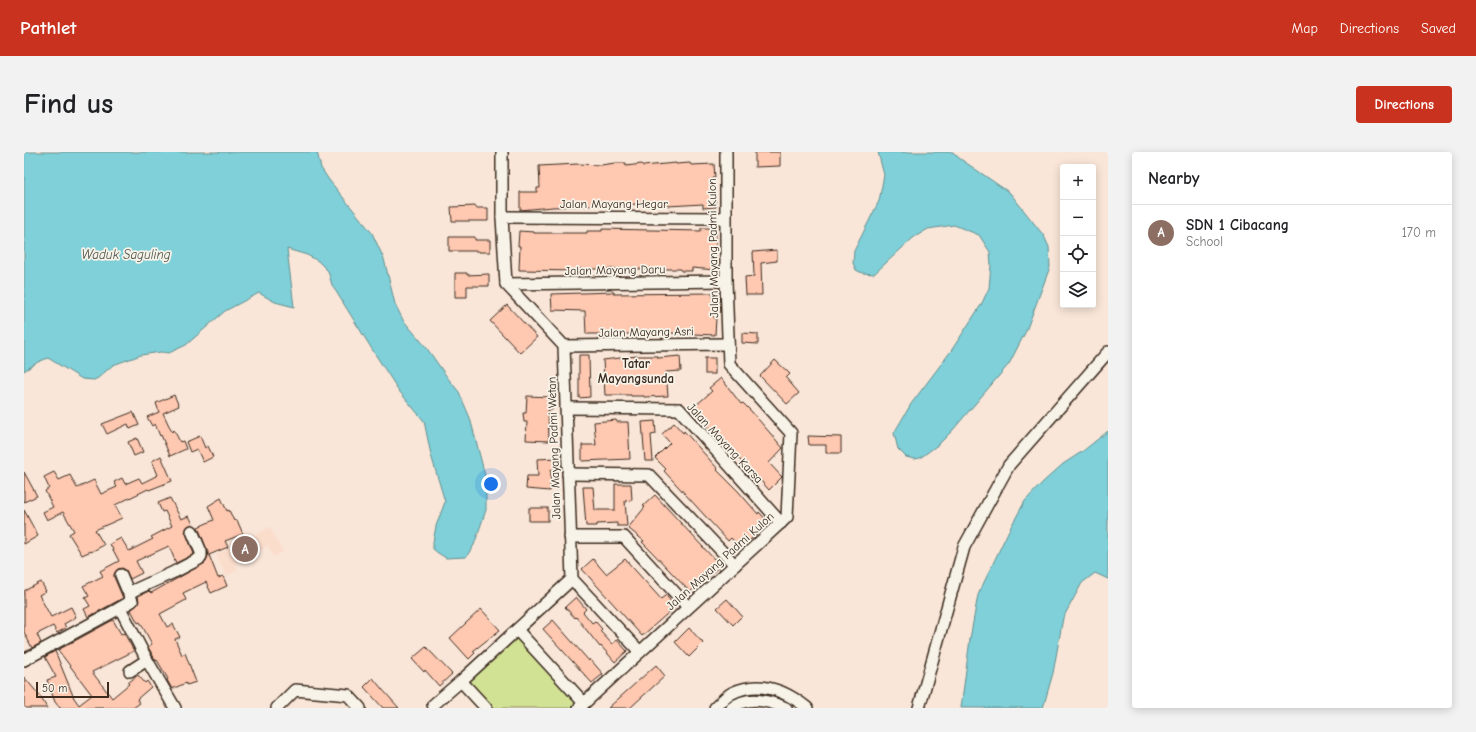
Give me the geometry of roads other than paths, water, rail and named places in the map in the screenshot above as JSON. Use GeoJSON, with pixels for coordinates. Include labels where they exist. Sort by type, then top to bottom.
{"type":"FeatureCollection","features":[{"type":"Feature","properties":{"kind":"street"},"geometry":{"type":"LineString","coordinates":[[502,152],[502,217],[506,284],[564,346]]}},
{"type":"Feature","properties":{"kind":"street","name":"Jalan Mayang Padmi Kulon"},"geometry":{"type":"LineString","coordinates":[[581,705],[787,517],[791,433],[728,364],[725,218],[726,152]]}},
{"type":"Feature","properties":{"kind":"street","name":"Jalan Mayang Hegar"},"geometry":{"type":"LineString","coordinates":[[502,217],[725,218]]}},
{"type":"Feature","properties":{"kind":"street","name":"Jalan Mayang Daru"},"geometry":{"type":"LineString","coordinates":[[506,284],[726,281]]}},
{"type":"Feature","properties":{"kind":"street","name":"Jalan Mayang Asri"},"geometry":{"type":"LineString","coordinates":[[564,346],[728,344]]}},
{"type":"Feature","properties":{"kind":"street","name":"Jalan Mayang Padmi Wetan"},"geometry":{"type":"LineString","coordinates":[[564,346],[572,579]]}},
{"type":"Feature","properties":{"kind":"street"},"geometry":{"type":"LineString","coordinates":[[919,708],[964,547],[1009,465],[1108,352]]}},
{"type":"Feature","properties":{"kind":"street","name":"Jalan Mayang Karsa"},"geometry":{"type":"LineString","coordinates":[[566,408],[679,410],[781,523]]}},
{"type":"Feature","properties":{"kind":"street"},"geometry":{"type":"LineString","coordinates":[[568,474],[649,475],[734,565]]}},
{"type":"Feature","properties":{"kind":"street"},"geometry":{"type":"LineString","coordinates":[[130,592],[199,559],[201,552],[192,531]]}},
{"type":"Feature","properties":{"kind":"street"},"geometry":{"type":"LineString","coordinates":[[570,537],[624,538],[688,607]]}},
{"type":"Feature","properties":{"kind":"street"},"geometry":{"type":"LineString","coordinates":[[24,660],[132,602],[130,592],[121,575]]}},
{"type":"Feature","properties":{"kind":"street"},"geometry":{"type":"LineString","coordinates":[[433,705],[572,579],[640,652]]}},
{"type":"Feature","properties":{"kind":"street"},"geometry":{"type":"LineString","coordinates":[[120,608],[146,660],[175,708]]}},
{"type":"Feature","properties":{"kind":"street"},"geometry":{"type":"LineString","coordinates":[[517,630],[581,705]]}},
{"type":"Feature","properties":{"kind":"street"},"geometry":{"type":"LineString","coordinates":[[130,671],[146,660]]}},
{"type":"Feature","properties":{"kind":"street"},"geometry":{"type":"LineString","coordinates":[[461,681],[486,708]]}},
{"type":"Feature","properties":{"kind":"street"},"geometry":{"type":"LineString","coordinates":[[715,708],[730,694],[750,687],[774,688],[797,699],[807,708]]}},
{"type":"Feature","properties":{"kind":"street"},"geometry":{"type":"LineString","coordinates":[[277,708],[296,690],[348,695],[360,708]]}},
{"type":"Feature","properties":{"kind":"street"},"geometry":{"type":"LineString","coordinates":[[732,708],[747,701],[766,700],[786,708]]}},
{"type":"Feature","properties":{"kind":"water","name":"Waduk Saguling"},"geometry":{"type":"Polygon","coordinates":[[[24,152],[317,152],[321,168],[329,180],[372,233],[384,259],[395,304],[403,320],[426,347],[459,392],[470,418],[486,479],[486,510],[474,545],[466,557],[446,558],[433,549],[436,526],[445,502],[431,455],[424,421],[399,391],[375,354],[332,285],[328,271],[318,261],[307,255],[287,249],[294,307],[275,302],[259,293],[225,311],[186,345],[169,353],[161,352],[141,355],[113,365],[94,380],[82,379],[48,358],[38,362],[24,371],[24,152]]]}},
{"type":"Feature","properties":{"kind":"water"},"geometry":{"type":"Polygon","coordinates":[[[878,152],[953,152],[959,158],[1010,193],[1044,236],[1049,247],[1050,267],[1026,331],[1009,364],[952,431],[939,444],[920,458],[915,459],[906,457],[898,449],[894,433],[911,404],[951,351],[981,305],[989,288],[991,265],[990,252],[979,235],[954,225],[928,229],[913,238],[874,274],[862,273],[856,270],[853,263],[854,251],[879,201],[884,175],[878,152]]]}},
{"type":"Feature","properties":{"kind":"water"},"geometry":{"type":"Polygon","coordinates":[[[1108,431],[1108,579],[1095,573],[1082,583],[1063,618],[1053,673],[1043,708],[961,708],[970,639],[978,595],[1008,532],[1025,501],[1043,482],[1063,464],[1083,451],[1108,431]]]}},
{"type":"Feature","properties":{"kind":"place","name":"SDN 1 Cibacang"},"geometry":{"type":"Point","coordinates":[245,549]}},
{"type":"Feature","properties":{"kind":"district","name":"Tatar Mayangsunda"},"geometry":{"type":"Point","coordinates":[636,370]}}]}
